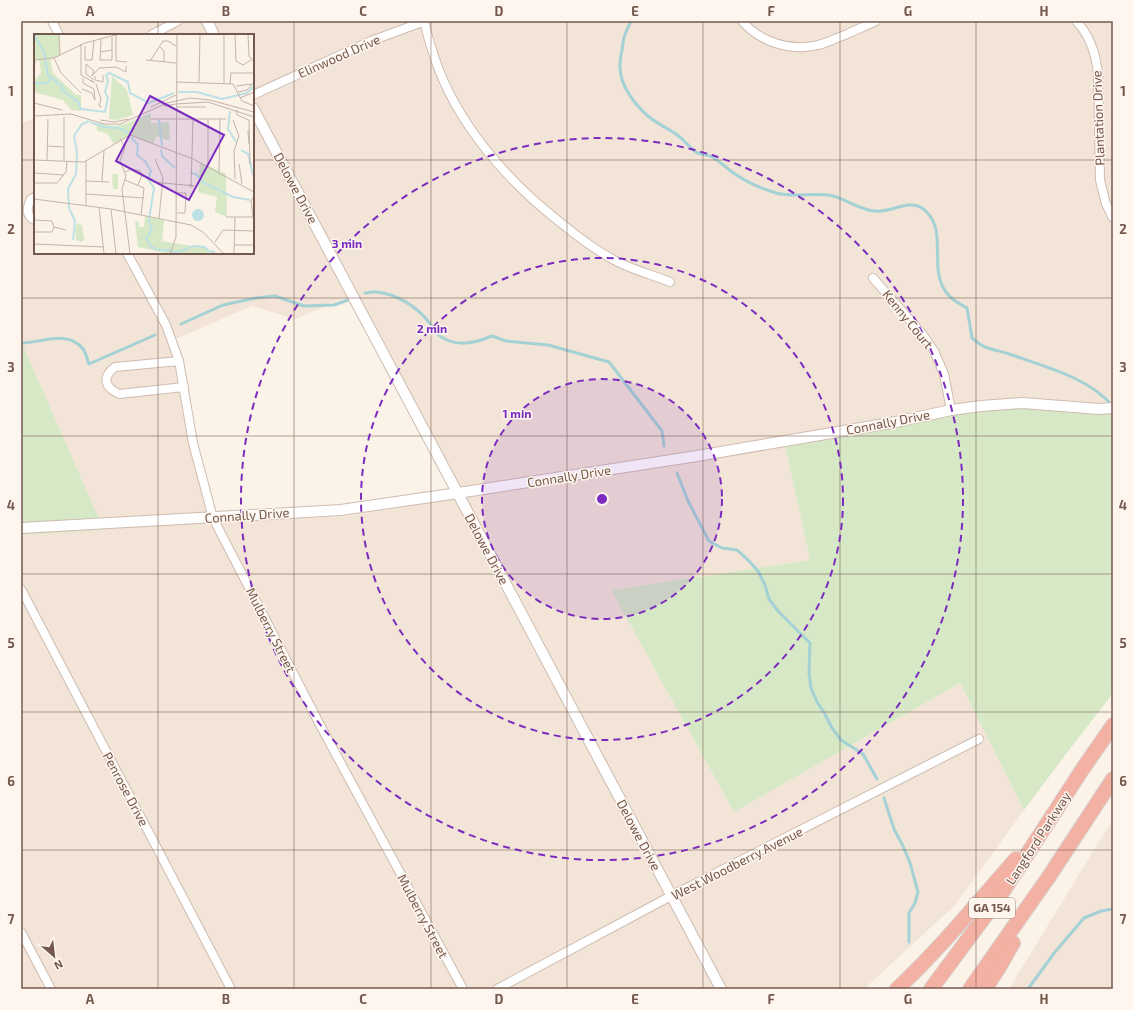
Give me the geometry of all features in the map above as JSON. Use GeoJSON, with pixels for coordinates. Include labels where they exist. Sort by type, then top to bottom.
{"type":"FeatureCollection","features":[{"type":"Feature","properties":{"kind":"highway","name":"Langford Parkway"},"geometry":{"type":"LineString","coordinates":[[932,989],[1000,896],[1113,725]]}},
{"type":"Feature","properties":{"kind":"highway","name":"GA 154"},"geometry":{"type":"LineString","coordinates":[[970,989],[1048,878],[1113,779]]}},
{"type":"Feature","properties":{"kind":"highway"},"geometry":{"type":"LineString","coordinates":[[897,989],[943,942],[1047,824]]}},
{"type":"Feature","properties":{"kind":"highway"},"geometry":{"type":"LineString","coordinates":[[985,989],[998,969],[1048,878]]}},
{"type":"Feature","properties":{"kind":"street"},"geometry":{"type":"LineString","coordinates":[[52,21],[58,34]]}},
{"type":"Feature","properties":{"kind":"street"},"geometry":{"type":"LineString","coordinates":[[153,34],[178,21]]}},
{"type":"Feature","properties":{"kind":"street"},"geometry":{"type":"LineString","coordinates":[[206,21],[213,34]]}},
{"type":"Feature","properties":{"kind":"street"},"geometry":{"type":"LineString","coordinates":[[424,21],[435,60],[452,98],[476,136],[504,171],[539,206],[582,240],[616,261],[670,282]]}},
{"type":"Feature","properties":{"kind":"street","name":"Elinwood Drive"},"geometry":{"type":"LineString","coordinates":[[254,95],[371,41],[424,21]]}},
{"type":"Feature","properties":{"kind":"street"},"geometry":{"type":"LineString","coordinates":[[742,21],[747,27],[761,37],[778,44],[797,48],[818,45],[876,21]]}},
{"type":"Feature","properties":{"kind":"street","name":"Plantation Drive"},"geometry":{"type":"LineString","coordinates":[[1076,21],[1092,45],[1096,60],[1098,74],[1100,180],[1106,204],[1113,218]]}},
{"type":"Feature","properties":{"kind":"street","name":"Delowe Drive"},"geometry":{"type":"LineString","coordinates":[[254,110],[721,989]]}},
{"type":"Feature","properties":{"kind":"street"},"geometry":{"type":"LineString","coordinates":[[34,198],[31,199],[27,208],[28,214],[31,219],[34,220]]}},
{"type":"Feature","properties":{"kind":"street","name":"Mulberry Street"},"geometry":{"type":"LineString","coordinates":[[128,254],[166,325],[179,361],[194,443],[213,518],[319,723],[463,989]]}},
{"type":"Feature","properties":{"kind":"street","name":"Kenny Court"},"geometry":{"type":"LineString","coordinates":[[873,278],[934,351],[944,374],[951,410]]}},
{"type":"Feature","properties":{"kind":"street"},"geometry":{"type":"LineString","coordinates":[[179,361],[115,367],[108,373],[106,382],[111,390],[119,394],[184,387]]}},
{"type":"Feature","properties":{"kind":"street","name":"Connally Drive"},"geometry":{"type":"LineString","coordinates":[[21,528],[341,510],[697,456],[896,422],[951,410],[1023,403],[1099,409],[1113,408]]}},
{"type":"Feature","properties":{"kind":"street","name":"Penrose Drive"},"geometry":{"type":"LineString","coordinates":[[21,589],[231,989]]}},
{"type":"Feature","properties":{"kind":"street","name":"West Woodberry Avenue"},"geometry":{"type":"LineString","coordinates":[[497,989],[671,896],[979,739]]}},
{"type":"Feature","properties":{"kind":"street"},"geometry":{"type":"LineString","coordinates":[[21,932],[51,989]]}},
{"type":"Feature","properties":{"kind":"shaded area"},"geometry":{"type":"Polygon","coordinates":[[[48,21],[1113,21],[1113,409],[785,445],[810,560],[611,590],[734,812],[960,683],[1024,810],[955,905],[864,989],[21,989],[21,535],[104,530],[21,341],[21,124],[34,118],[34,254],[254,254],[254,34],[54,34],[48,21]],[[355,294],[295,319],[252,306],[171,341],[214,523],[348,516],[462,497],[355,294]]]}},
{"type":"Feature","properties":{"kind":"shaded area"},"geometry":{"type":"Polygon","coordinates":[[[1113,819],[1113,989],[1009,989],[1113,819]]]}},
{"type":"Feature","properties":{"kind":"green space"},"geometry":{"type":"Polygon","coordinates":[[[21,341],[104,530],[21,535],[21,341]]]}},
{"type":"Feature","properties":{"kind":"green space"},"geometry":{"type":"Polygon","coordinates":[[[1050,407],[1113,409],[1113,693],[1024,810],[960,683],[734,812],[611,590],[810,560],[785,445],[959,411],[1050,407]]]}},
{"type":"Feature","properties":{"kind":"waterway"},"geometry":{"type":"LineString","coordinates":[[631,21],[623,40],[620,72],[628,93],[633,100],[657,123],[673,132],[699,154],[708,155],[740,177],[755,185],[776,193],[790,195],[833,196],[864,209],[875,211],[911,205],[922,208],[930,216],[935,225],[940,279],[948,295],[967,308],[972,338],[985,347],[1051,368],[1078,380],[1090,387],[1113,406]]}},
{"type":"Feature","properties":{"kind":"waterway"},"geometry":{"type":"LineString","coordinates":[[365,293],[384,293],[398,298],[418,310],[429,322],[436,333],[443,338],[456,343],[470,343],[492,336],[506,341],[548,345],[609,362],[662,431],[664,446]]}},
{"type":"Feature","properties":{"kind":"waterway"},"geometry":{"type":"LineString","coordinates":[[181,324],[223,305],[256,298],[275,296],[304,306],[334,305],[348,300]]}},
{"type":"Feature","properties":{"kind":"waterway"},"geometry":{"type":"LineString","coordinates":[[21,343],[54,338],[70,340],[77,343],[83,349],[89,364],[155,335]]}},
{"type":"Feature","properties":{"kind":"waterway"},"geometry":{"type":"LineString","coordinates":[[677,473],[688,501],[709,541],[722,548],[737,550],[748,560],[758,571],[765,585],[769,599],[778,611],[810,643],[809,673],[811,688],[817,702],[832,728],[841,740],[863,754],[877,779]]}},
{"type":"Feature","properties":{"kind":"waterway"},"geometry":{"type":"LineString","coordinates":[[884,798],[894,829],[910,863],[918,892],[915,903],[909,913],[909,942]]}},
{"type":"Feature","properties":{"kind":"waterway"},"geometry":{"type":"LineString","coordinates":[[1028,989],[1055,952],[1084,918],[1101,911],[1113,909]]}}]}
